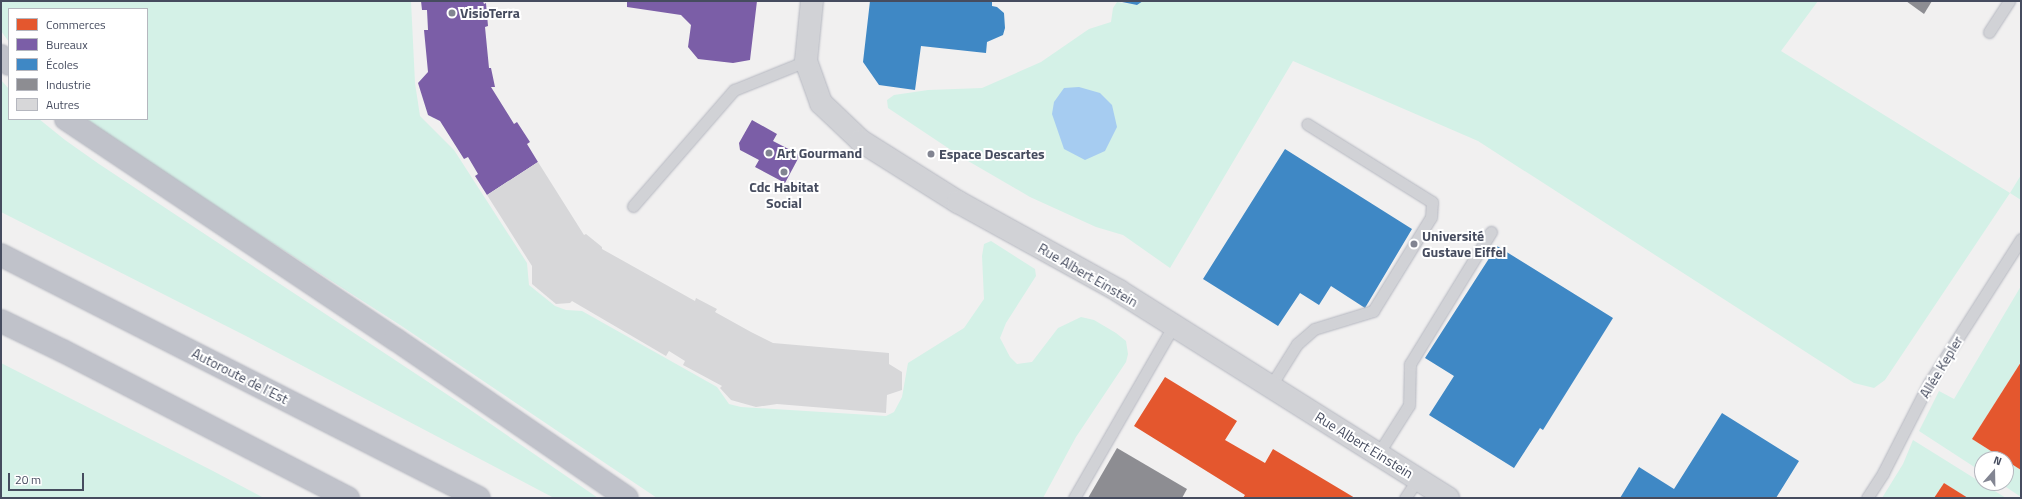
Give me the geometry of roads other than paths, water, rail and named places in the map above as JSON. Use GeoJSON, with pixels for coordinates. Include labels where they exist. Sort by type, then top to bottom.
{"type":"FeatureCollection","features":[{"type":"Feature","properties":{"kind":"highway"},"geometry":{"type":"LineString","coordinates":[[67,120],[395,339],[627,498]]}},
{"type":"Feature","properties":{"kind":"highway","name":"Autoroute de l’Est"},"geometry":{"type":"LineString","coordinates":[[1,255],[479,498]]}},
{"type":"Feature","properties":{"kind":"highway"},"geometry":{"type":"LineString","coordinates":[[1,321],[63,351],[348,498]]}},
{"type":"Feature","properties":{"kind":"street","name":"Rue Albert Einstein"},"geometry":{"type":"LineString","coordinates":[[812,1],[806,61],[821,103],[861,141],[958,202],[1119,292],[1448,498]]}},
{"type":"Feature","properties":{"kind":"lane"},"geometry":{"type":"LineString","coordinates":[[1989,32],[2009,1]]}},
{"type":"Feature","properties":{"kind":"lane"},"geometry":{"type":"LineString","coordinates":[[633,206],[734,90],[806,61]]}},
{"type":"Feature","properties":{"kind":"lane"},"geometry":{"type":"LineString","coordinates":[[1270,387],[1297,344],[1314,329],[1373,311],[1432,217],[1432,202],[1307,124]]}},
{"type":"Feature","properties":{"kind":"lane"},"geometry":{"type":"LineString","coordinates":[[1378,454],[1410,405],[1410,364],[1491,232]]}},
{"type":"Feature","properties":{"kind":"lane","name":"Allée Kepler"},"geometry":{"type":"LineString","coordinates":[[1867,498],[1883,473],[1929,383],[2021,239]]}},
{"type":"Feature","properties":{"kind":"lane"},"geometry":{"type":"LineString","coordinates":[[1074,498],[1174,326]]}},
{"type":"Feature","properties":{"kind":"lane"},"geometry":{"type":"LineString","coordinates":[[1405,498],[1418,479]]}},
{"type":"Feature","properties":{"kind":"water"},"geometry":{"type":"Polygon","coordinates":[[[1079,87],[1100,93],[1112,105],[1117,127],[1105,151],[1085,160],[1064,149],[1052,114],[1054,102],[1064,88],[1079,87]]]}},
{"type":"Feature","properties":{"kind":"place","name":"VisioTerra"},"geometry":{"type":"Point","coordinates":[452,13]}},
{"type":"Feature","properties":{"kind":"place","name":"Art Gourmand"},"geometry":{"type":"Point","coordinates":[769,153]}},
{"type":"Feature","properties":{"kind":"place","name":"Espace Descartes"},"geometry":{"type":"Point","coordinates":[931,154]}},
{"type":"Feature","properties":{"kind":"place","name":"Cdc Habitat Social"},"geometry":{"type":"Point","coordinates":[784,172]}},
{"type":"Feature","properties":{"kind":"place","name":"Université Gustave Eiffel"},"geometry":{"type":"Point","coordinates":[1414,244]}}]}
